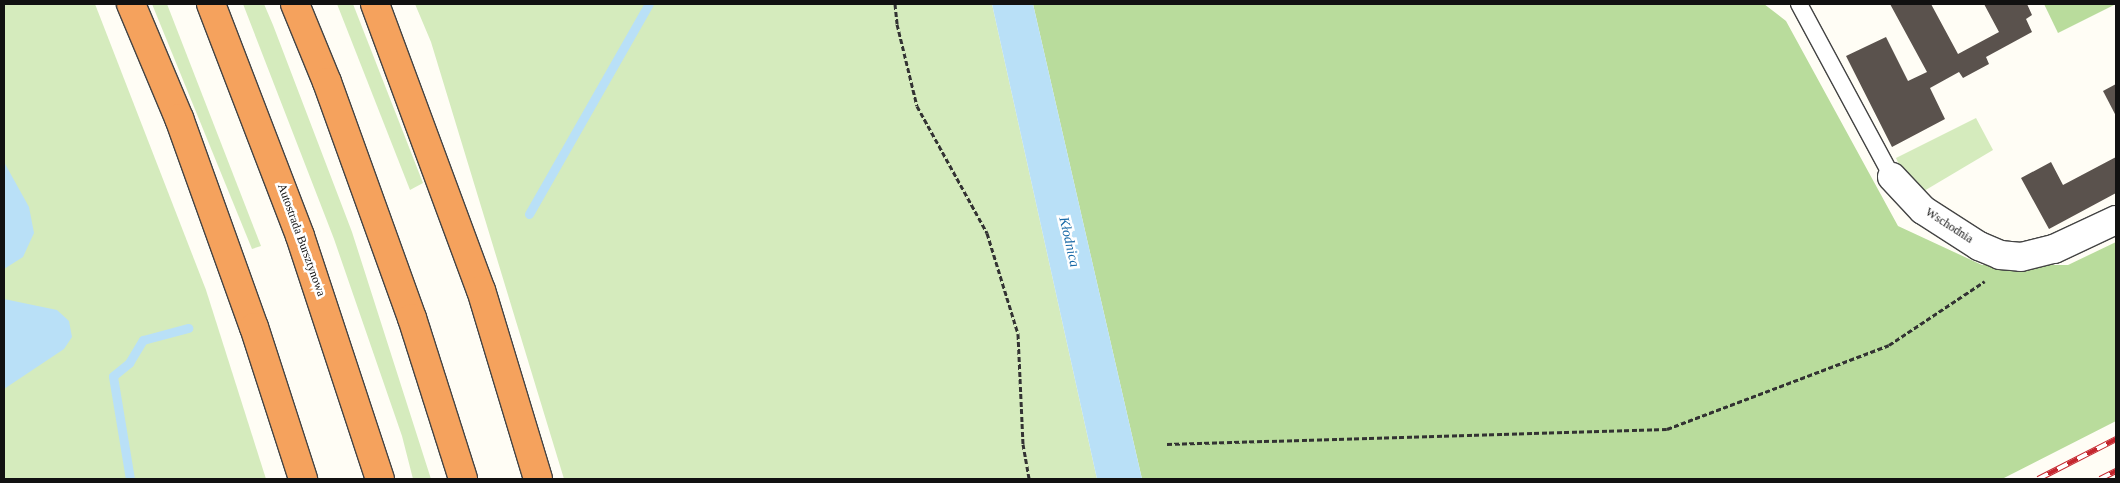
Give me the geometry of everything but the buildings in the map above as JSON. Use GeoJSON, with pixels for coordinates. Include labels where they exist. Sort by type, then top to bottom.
{"type":"FeatureCollection","features":[{"type":"Feature","properties":{"kind":"highway"},"geometry":{"type":"LineString","coordinates":[[131,4],[179,118],[254,327],[303,479]]}},
{"type":"Feature","properties":{"kind":"highway","name":"Autostrada Bursztynowa"},"geometry":{"type":"LineString","coordinates":[[211,4],[300,236],[380,479]]}},
{"type":"Feature","properties":{"kind":"highway"},"geometry":{"type":"LineString","coordinates":[[295,4],[327,82],[412,318],[463,479]]}},
{"type":"Feature","properties":{"kind":"highway"},"geometry":{"type":"LineString","coordinates":[[375,4],[481,290],[538,479]]}},
{"type":"Feature","properties":{"kind":"street","name":"Wschodnia"},"geometry":{"type":"LineString","coordinates":[[1892,177],[1923,210],[1966,238],[2000,255],[2021,257],[2054,249],[2116,220]]}},
{"type":"Feature","properties":{"kind":"lane","name":"Wschodnia"},"geometry":{"type":"LineString","coordinates":[[1799,4],[1892,177]]}},
{"type":"Feature","properties":{"kind":"path"},"geometry":{"type":"LineString","coordinates":[[895,4],[897,24],[917,106],[987,233],[1018,334],[1023,444],[1029,479]]}},
{"type":"Feature","properties":{"kind":"path"},"geometry":{"type":"LineString","coordinates":[[1167,444],[1667,429],[1889,345],[2021,257]]}},
{"type":"Feature","properties":{"kind":"green space"},"geometry":{"type":"Polygon","coordinates":[[[4,4],[95,4],[206,290],[266,479],[4,479],[4,4]]]}},
{"type":"Feature","properties":{"kind":"green space"},"geometry":{"type":"Polygon","coordinates":[[[152,4],[167,4],[261,246],[252,249],[152,4]]]}},
{"type":"Feature","properties":{"kind":"green space"},"geometry":{"type":"Polygon","coordinates":[[[243,4],[264,4],[273,25],[352,232],[431,479],[413,479],[402,436],[334,239],[243,4]]]}},
{"type":"Feature","properties":{"kind":"green space"},"geometry":{"type":"Polygon","coordinates":[[[337,4],[353,4],[423,183],[410,190],[337,4]]]}},
{"type":"Feature","properties":{"kind":"green space"},"geometry":{"type":"Polygon","coordinates":[[[415,4],[992,4],[1097,479],[564,479],[431,42],[415,4]]]}},
{"type":"Feature","properties":{"kind":"green space"},"geometry":{"type":"Polygon","coordinates":[[[1033,4],[1764,4],[1786,21],[1898,226],[1982,265],[2068,265],[2116,242],[2116,421],[2002,479],[1142,479],[1033,4]]]}},
{"type":"Feature","properties":{"kind":"green space"},"geometry":{"type":"Polygon","coordinates":[[[2044,4],[2116,4],[2058,33],[2044,4]]]}},
{"type":"Feature","properties":{"kind":"green space"},"geometry":{"type":"Polygon","coordinates":[[[1976,118],[1993,150],[1924,191],[1903,174],[1896,158],[1976,118]]]}},
{"type":"Feature","properties":{"kind":"water","name":"Kłodnica"},"geometry":{"type":"Polygon","coordinates":[[[992,4],[1033,4],[1142,479],[1097,479],[992,4]]]}},
{"type":"Feature","properties":{"kind":"water"},"geometry":{"type":"Polygon","coordinates":[[[4,162],[29,207],[34,233],[23,257],[4,269],[4,162]]]}},
{"type":"Feature","properties":{"kind":"water"},"geometry":{"type":"Polygon","coordinates":[[[4,299],[57,310],[69,321],[72,337],[64,349],[4,389],[4,299]]]}},
{"type":"Feature","properties":{"kind":"waterway"},"geometry":{"type":"LineString","coordinates":[[529,214],[649,4]]}},
{"type":"Feature","properties":{"kind":"waterway"},"geometry":{"type":"LineString","coordinates":[[130,479],[113,376],[129,363],[143,340],[188,328]]}},
{"type":"Feature","properties":{"kind":"railway"},"geometry":{"type":"LineString","coordinates":[[2038,479],[2116,439]]}},
{"type":"Feature","properties":{"kind":"railway"},"geometry":{"type":"LineString","coordinates":[[2100,479],[2116,471]]}}]}
